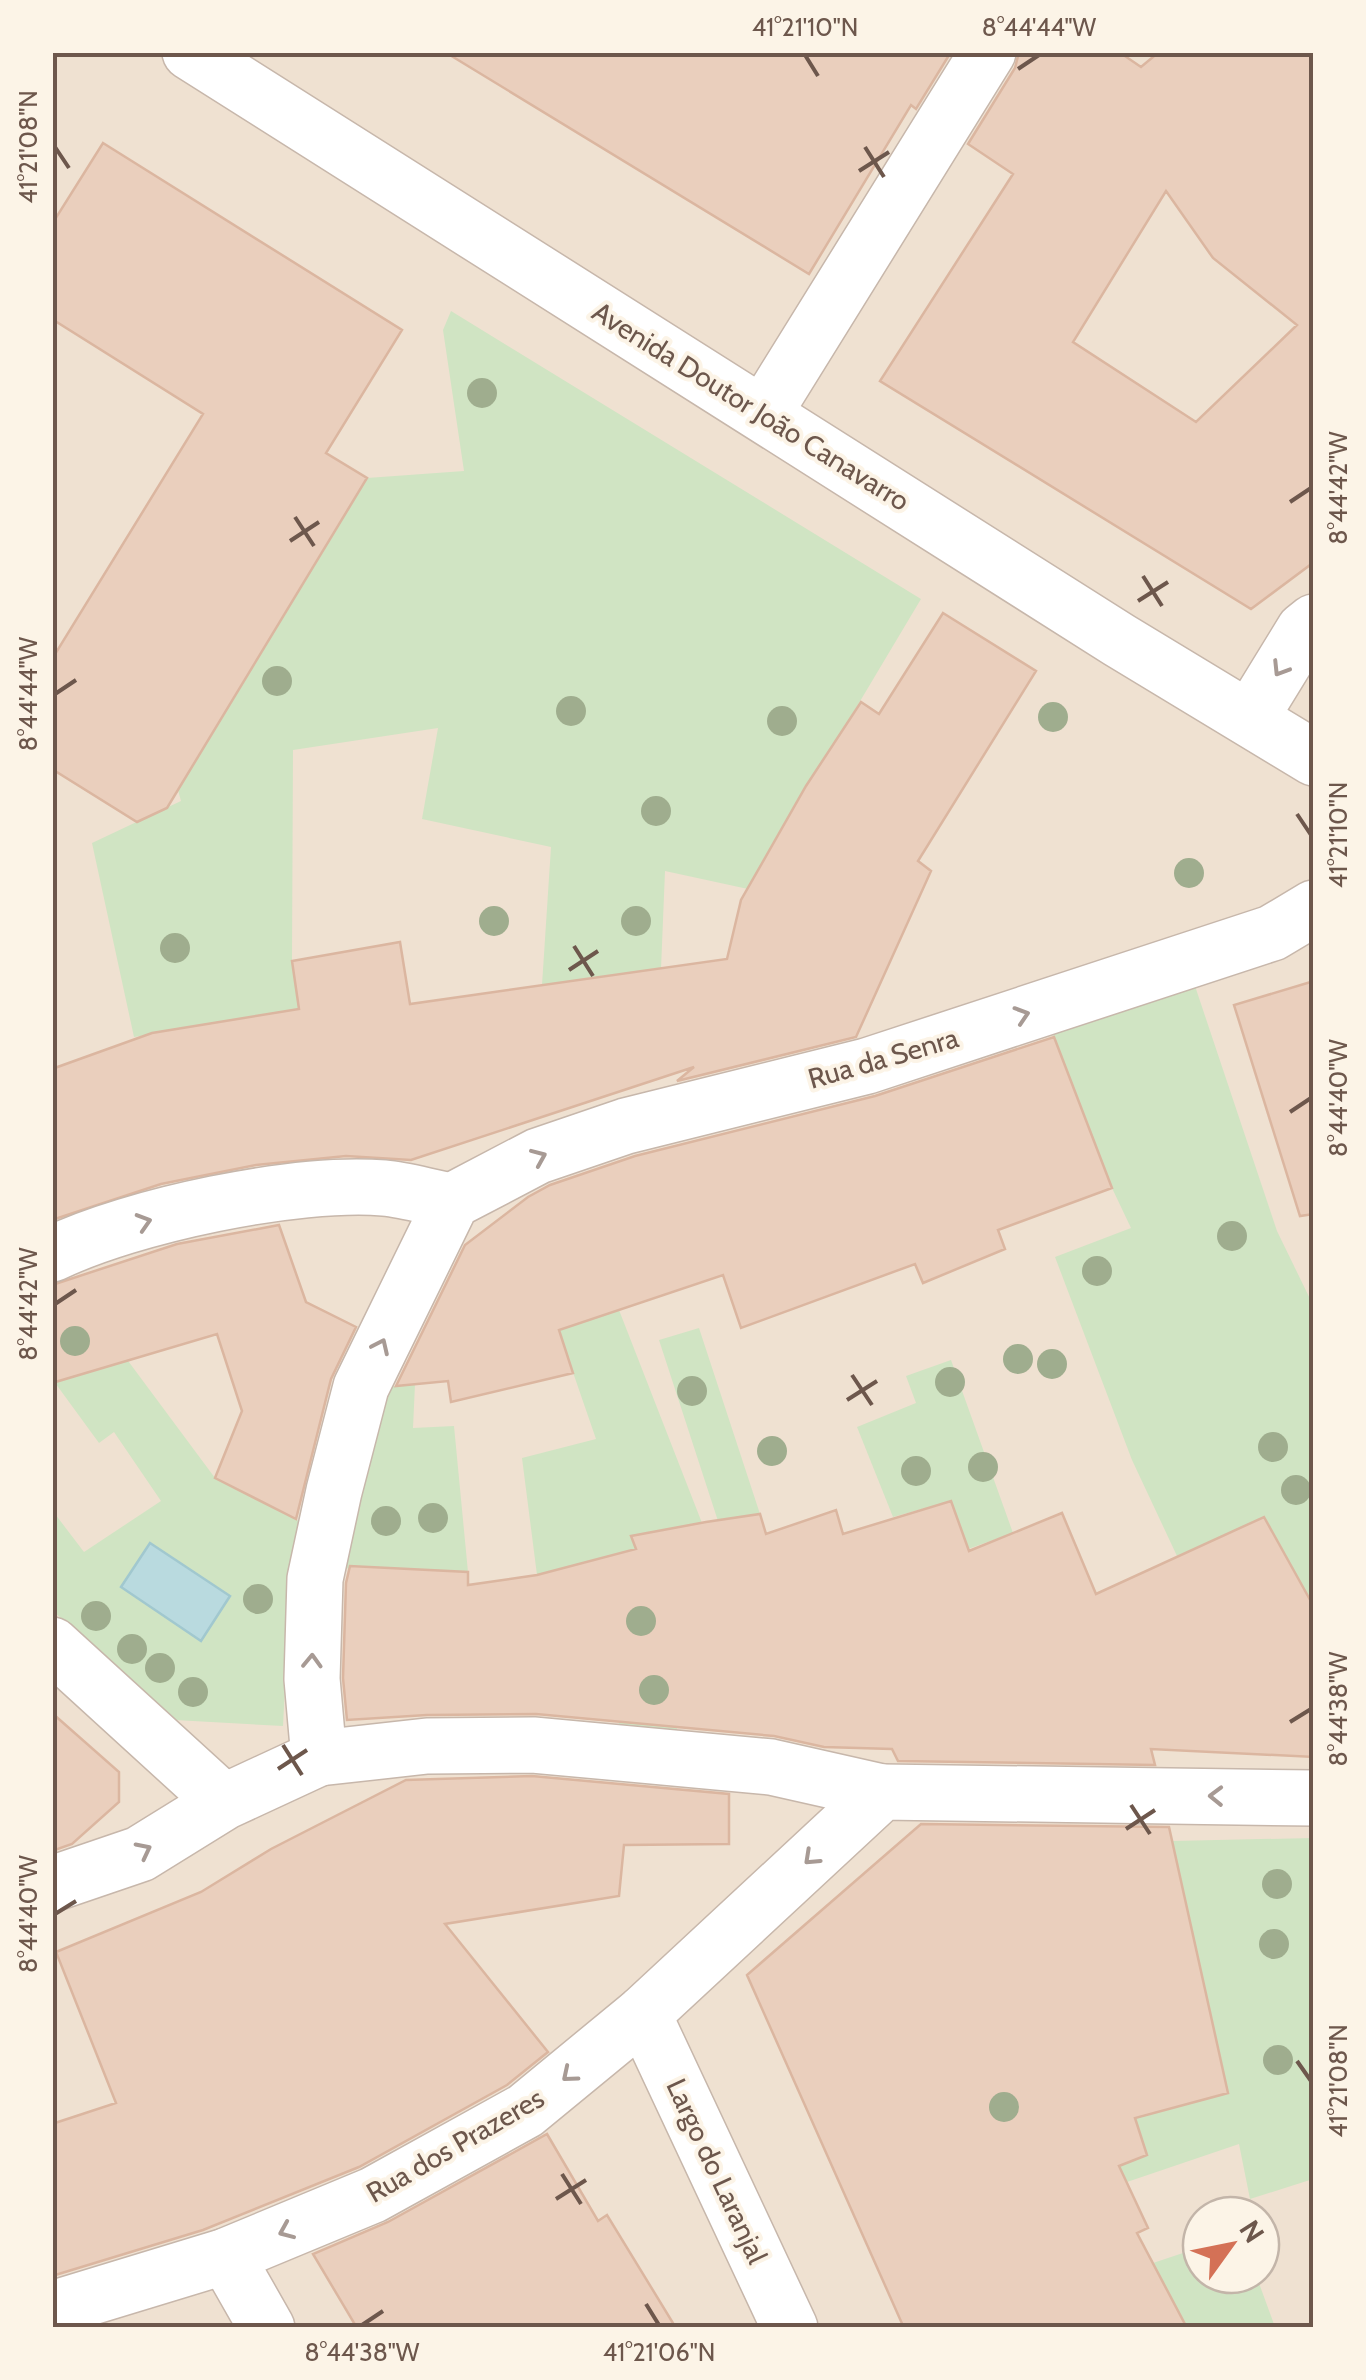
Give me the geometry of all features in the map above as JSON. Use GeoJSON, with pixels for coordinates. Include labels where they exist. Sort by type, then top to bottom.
{"type":"FeatureCollection","features":[{"type":"Feature","properties":{"kind":"street","name":"Avenida Doutor João Canavarro"},"geometry":{"type":"LineString","coordinates":[[190,52],[1120,640],[1314,758]]}},
{"type":"Feature","properties":{"kind":"street"},"geometry":{"type":"LineString","coordinates":[[764,413],[988,52]]}},
{"type":"Feature","properties":{"kind":"street"},"geometry":{"type":"LineString","coordinates":[[1250,718],[1304,630],[1314,622]]}},
{"type":"Feature","properties":{"kind":"street","name":"Rua da Senra"},"geometry":{"type":"LineString","coordinates":[[452,1201],[538,1156],[626,1126],[898,1056],[1272,933],[1314,908]]}},
{"type":"Feature","properties":{"kind":"street"},"geometry":{"type":"LineString","coordinates":[[52,1254],[155,1218],[301,1192],[384,1188],[452,1201],[361,1387],[334,1491],[315,1579],[312,1679],[320,1758]]}},
{"type":"Feature","properties":{"kind":"street"},"geometry":{"type":"LineString","coordinates":[[52,1645],[224,1802]]}},
{"type":"Feature","properties":{"kind":"street"},"geometry":{"type":"LineString","coordinates":[[52,1884],[140,1854],[224,1802],[320,1758],[426,1746],[532,1745],[771,1767],[882,1792],[1314,1798]]}},
{"type":"Feature","properties":{"kind":"street","name":"Rua dos Prazeres"},"geometry":{"type":"LineString","coordinates":[[52,2310],[226,2256],[373,2195],[525,2111],[643,2014],[882,1792]]}},
{"type":"Feature","properties":{"kind":"street","name":"Largo do Laranjal"},"geometry":{"type":"LineString","coordinates":[[643,2014],[790,2328]]}},
{"type":"Feature","properties":{"kind":"street"},"geometry":{"type":"LineString","coordinates":[[226,2256],[267,2328]]}},
{"type":"Feature","properties":{"kind":"shaded area"},"geometry":{"type":"Polygon","coordinates":[[[52,53],[1313,53],[1313,2327],[53,2327],[52,53]]]}},
{"type":"Feature","properties":{"kind":"green space"},"geometry":{"type":"Polygon","coordinates":[[[451,311],[921,599],[748,889],[665,871],[661,969],[542,985],[551,847],[422,819],[438,728],[293,750],[292,961],[299,1011],[134,1037],[92,843],[181,801],[178,790],[367,478],[464,471],[443,330],[451,311]]]}},
{"type":"Feature","properties":{"kind":"green space"},"geometry":{"type":"Polygon","coordinates":[[[1193,980],[1277,1231],[1313,1305],[1313,1607],[1264,1518],[1177,1556],[1132,1460],[1055,1257],[1131,1228],[1050,1027],[1193,980]]]}},
{"type":"Feature","properties":{"kind":"green space"},"geometry":{"type":"Polygon","coordinates":[[[68,1280],[215,1478],[299,1521],[290,1589],[283,1726],[175,1720],[53,1611],[52,1510],[84,1552],[161,1501],[114,1432],[99,1443],[53,1380],[68,1280]]]}},
{"type":"Feature","properties":{"kind":"green space"},"geometry":{"type":"Polygon","coordinates":[[[619,1310],[702,1523],[675,1646],[677,1734],[619,1731],[617,1652],[583,1563],[537,1575],[522,1458],[596,1439],[558,1329],[619,1310]]]}},
{"type":"Feature","properties":{"kind":"green space"},"geometry":{"type":"Polygon","coordinates":[[[699,1328],[760,1514],[718,1521],[659,1340],[699,1328]]]}},
{"type":"Feature","properties":{"kind":"green space"},"geometry":{"type":"Polygon","coordinates":[[[951,1360],[1013,1533],[968,1549],[951,1501],[893,1517],[857,1427],[916,1403],[906,1376],[951,1360]]]}},
{"type":"Feature","properties":{"kind":"green space"},"geometry":{"type":"Polygon","coordinates":[[[415,1384],[413,1428],[454,1426],[468,1572],[335,1568],[378,1388],[415,1384]]]}},
{"type":"Feature","properties":{"kind":"green space"},"geometry":{"type":"Polygon","coordinates":[[[1313,1838],[1313,2179],[1263,2195],[1249,2195],[1239,2144],[1127,2182],[1119,2166],[1135,2118],[1228,2093],[1172,1841],[1313,1838]]]}},
{"type":"Feature","properties":{"kind":"green space"},"geometry":{"type":"Polygon","coordinates":[[[1181,2254],[1181,2295],[1263,2295],[1275,2327],[1187,2327],[1153,2263],[1181,2254]]]}},
{"type":"Feature","properties":{"kind":"water"},"geometry":{"type":"Polygon","coordinates":[[[150,1543],[230,1596],[201,1641],[121,1587],[150,1543]]]}},
{"type":"Feature","properties":{"kind":"building"},"geometry":{"type":"Polygon","coordinates":[[[445,52],[951,52],[916,109],[911,105],[809,274],[445,52]]]}},
{"type":"Feature","properties":{"kind":"building"},"geometry":{"type":"Polygon","coordinates":[[[1019,52],[1119,52],[1141,67],[1159,52],[1314,52],[1314,562],[1251,609],[880,381],[1013,174],[968,144],[1015,68],[1019,52]],[[1166,191],[1073,342],[1196,422],[1297,325],[1213,258],[1166,191]]]}},
{"type":"Feature","properties":{"kind":"building"},"geometry":{"type":"Polygon","coordinates":[[[103,143],[402,330],[326,453],[367,478],[167,808],[137,822],[52,769],[52,659],[203,414],[52,319],[52,224],[103,143]]]}},
{"type":"Feature","properties":{"kind":"building"},"geometry":{"type":"Polygon","coordinates":[[[943,613],[1036,671],[918,861],[931,871],[856,1037],[677,1081],[694,1067],[411,1160],[346,1156],[256,1165],[161,1184],[52,1220],[52,1069],[152,1033],[299,1009],[292,961],[400,942],[410,1004],[727,959],[741,900],[806,786],[861,702],[879,714],[943,613]]]}},
{"type":"Feature","properties":{"kind":"building"},"geometry":{"type":"Polygon","coordinates":[[[1314,981],[1314,1214],[1300,1216],[1234,1005],[1314,981]]]}},
{"type":"Feature","properties":{"kind":"building"},"geometry":{"type":"Polygon","coordinates":[[[1054,1037],[1112,1188],[998,1230],[1005,1249],[923,1283],[915,1264],[741,1328],[723,1275],[559,1330],[573,1373],[451,1402],[448,1381],[396,1386],[465,1245],[550,1185],[635,1156],[875,1096],[1054,1037]]]}},
{"type":"Feature","properties":{"kind":"building"},"geometry":{"type":"Polygon","coordinates":[[[279,1225],[306,1302],[356,1327],[331,1379],[296,1519],[215,1478],[242,1411],[217,1334],[52,1383],[52,1285],[177,1244],[279,1225]]]}},
{"type":"Feature","properties":{"kind":"building"},"geometry":{"type":"Polygon","coordinates":[[[951,1501],[969,1551],[1062,1513],[1096,1594],[1264,1517],[1314,1607],[1314,1757],[1151,1749],[1155,1765],[898,1761],[892,1749],[824,1747],[774,1736],[536,1714],[347,1720],[343,1678],[350,1566],[468,1572],[468,1585],[537,1575],[636,1549],[631,1536],[706,1522],[760,1514],[766,1534],[836,1510],[843,1534],[951,1501]]]}},
{"type":"Feature","properties":{"kind":"building"},"geometry":{"type":"Polygon","coordinates":[[[52,1713],[119,1772],[119,1802],[72,1844],[52,1851],[52,1713]]]}},
{"type":"Feature","properties":{"kind":"building"},"geometry":{"type":"Polygon","coordinates":[[[532,1776],[729,1794],[729,1844],[624,1845],[619,1896],[445,1924],[548,2052],[507,2085],[359,2167],[203,2230],[52,2276],[52,2124],[116,2103],[56,1952],[201,1892],[271,1849],[406,1780],[532,1776]]]}},
{"type":"Feature","properties":{"kind":"building"},"geometry":{"type":"Polygon","coordinates":[[[921,1824],[1169,1827],[1228,2093],[1135,2118],[1147,2155],[1119,2166],[1148,2228],[1137,2233],[1187,2328],[904,2328],[747,1975],[921,1824]]]}},
{"type":"Feature","properties":{"kind":"building"},"geometry":{"type":"Polygon","coordinates":[[[547,2134],[598,2221],[607,2215],[676,2328],[357,2328],[313,2254],[388,2222],[547,2134]]]}}]}
